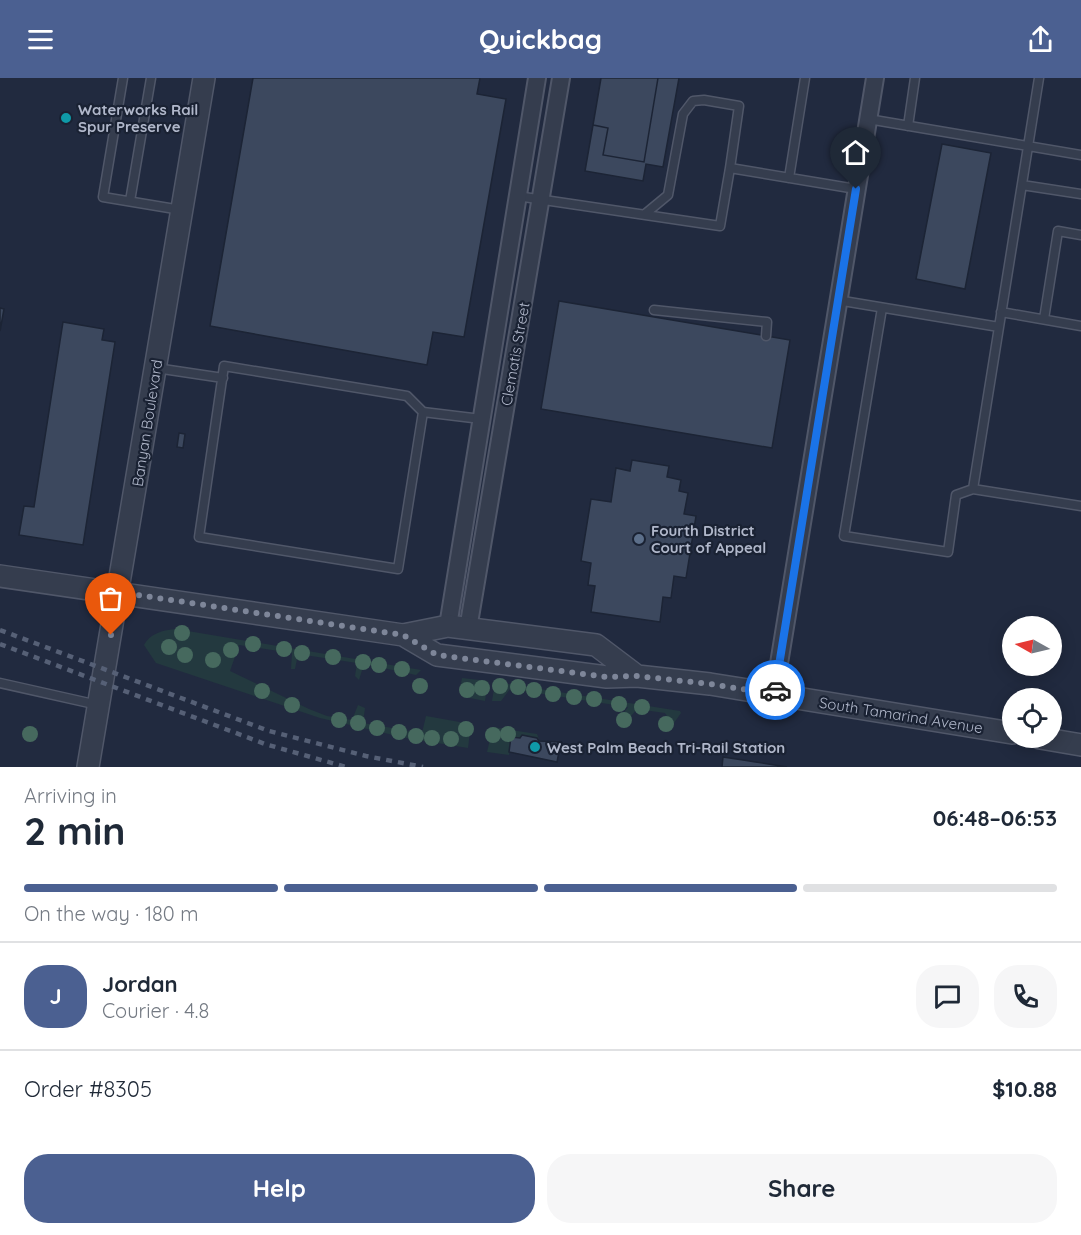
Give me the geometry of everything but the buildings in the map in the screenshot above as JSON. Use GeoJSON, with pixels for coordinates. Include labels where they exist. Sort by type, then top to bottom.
{"type":"FeatureCollection","features":[{"type":"Feature","properties":{"kind":"street","name":"Banyan Boulevard"},"geometry":{"type":"LineString","coordinates":[[88,767],[204,78]]}},
{"type":"Feature","properties":{"kind":"street","name":"Clematis Street"},"geometry":{"type":"LineString","coordinates":[[458,628],[481,419],[537,78]]}},
{"type":"Feature","properties":{"kind":"street","name":"Clematis Street"},"geometry":{"type":"LineString","coordinates":[[458,628],[541,199],[561,78]]}},
{"type":"Feature","properties":{"kind":"street"},"geometry":{"type":"LineString","coordinates":[[774,694],[875,78]]}},
{"type":"Feature","properties":{"kind":"street"},"geometry":{"type":"LineString","coordinates":[[0,576],[403,635],[458,628],[596,645],[637,676]]}},
{"type":"Feature","properties":{"kind":"street","name":"South Tamarind Avenue"},"geometry":{"type":"LineString","coordinates":[[403,635],[437,655],[607,677],[637,676],[774,694],[1002,732]]}},
{"type":"Feature","properties":{"kind":"street"},"geometry":{"type":"LineString","coordinates":[[457,657],[471,648],[530,637]]}},
{"type":"Feature","properties":{"kind":"street"},"geometry":{"type":"LineString","coordinates":[[1062,742],[1081,745]]}},
{"type":"Feature","properties":{"kind":"lane"},"geometry":{"type":"LineString","coordinates":[[123,78],[103,197],[182,210]]}},
{"type":"Feature","properties":{"kind":"lane"},"geometry":{"type":"LineString","coordinates":[[130,201],[152,78]]}},
{"type":"Feature","properties":{"kind":"lane"},"geometry":{"type":"LineString","coordinates":[[789,178],[805,78]]}},
{"type":"Feature","properties":{"kind":"lane"},"geometry":{"type":"LineString","coordinates":[[908,126],[915,78]]}},
{"type":"Feature","properties":{"kind":"lane"},"geometry":{"type":"LineString","coordinates":[[973,489],[1039,78]]}},
{"type":"Feature","properties":{"kind":"lane"},"geometry":{"type":"LineString","coordinates":[[517,196],[720,226],[739,105],[704,99],[693,101],[682,114],[668,195],[645,214]]}},
{"type":"Feature","properties":{"kind":"lane"},"geometry":{"type":"LineString","coordinates":[[868,119],[1081,155]]}},
{"type":"Feature","properties":{"kind":"lane"},"geometry":{"type":"LineString","coordinates":[[730,168],[856,189]]}},
{"type":"Feature","properties":{"kind":"lane"},"geometry":{"type":"LineString","coordinates":[[1022,185],[1081,194]]}},
{"type":"Feature","properties":{"kind":"lane"},"geometry":{"type":"LineString","coordinates":[[1044,319],[1058,231],[1081,235]]}},
{"type":"Feature","properties":{"kind":"lane"},"geometry":{"type":"LineString","coordinates":[[837,300],[999,327]]}},
{"type":"Feature","properties":{"kind":"lane"},"geometry":{"type":"LineString","coordinates":[[882,308],[844,536],[948,552],[956,495],[973,489],[1081,506]]}},
{"type":"Feature","properties":{"kind":"lane"},"geometry":{"type":"LineString","coordinates":[[654,310],[767,322],[766,336]]}},
{"type":"Feature","properties":{"kind":"lane"},"geometry":{"type":"LineString","coordinates":[[1002,312],[1081,326]]}},
{"type":"Feature","properties":{"kind":"lane"},"geometry":{"type":"LineString","coordinates":[[423,412],[398,569],[199,537],[224,366],[407,396],[423,412],[481,419]]}},
{"type":"Feature","properties":{"kind":"lane"},"geometry":{"type":"LineString","coordinates":[[156,368],[222,378]]}},
{"type":"Feature","properties":{"kind":"lane"},"geometry":{"type":"LineString","coordinates":[[0,683],[98,705]]}},
{"type":"Feature","properties":{"kind":"green space"},"geometry":{"type":"Polygon","coordinates":[[[176,629],[421,670],[416,675],[364,664],[359,680],[355,676],[357,663],[298,654],[295,669],[291,669],[292,653],[239,645],[230,671],[327,716],[352,720],[358,705],[365,708],[363,723],[422,733],[426,716],[471,724],[468,748],[406,738],[320,718],[156,663],[144,645],[162,631],[176,629]]]}},
{"type":"Feature","properties":{"kind":"green space"},"geometry":{"type":"Polygon","coordinates":[[[462,678],[488,681],[485,701],[465,697],[460,689],[462,678]]]}},
{"type":"Feature","properties":{"kind":"green space"},"geometry":{"type":"Polygon","coordinates":[[[495,682],[680,711],[681,713],[674,723],[664,728],[660,723],[667,716],[665,713],[637,709],[626,722],[622,723],[620,718],[628,707],[510,689],[501,701],[492,701],[495,682]]]}},
{"type":"Feature","properties":{"kind":"green space"},"geometry":{"type":"Polygon","coordinates":[[[493,727],[537,734],[539,739],[522,735],[520,738],[511,737],[509,755],[487,752],[493,727]]]}},
{"type":"Feature","properties":{"kind":"railway"},"geometry":{"type":"LineString","coordinates":[[0,630],[269,731],[366,756],[423,767]]}},
{"type":"Feature","properties":{"kind":"railway"},"geometry":{"type":"LineString","coordinates":[[0,644],[265,744],[346,767]]}},
{"type":"Feature","properties":{"kind":"way so far"},"geometry":{"type":"LineString","coordinates":[[111,635],[118,592],[403,635],[437,655],[607,677],[637,676],[774,694],[775,690]]}},
{"type":"Feature","properties":{"kind":"place","name":"Waterworks Rail Spur Preserve"},"geometry":{"type":"Point","coordinates":[66,118]}},
{"type":"Feature","properties":{"kind":"place","name":"Fourth District Court of Appeal"},"geometry":{"type":"Point","coordinates":[639,539]}},
{"type":"Feature","properties":{"kind":"place","name":"West Palm Beach Tri-Rail Station"},"geometry":{"type":"Point","coordinates":[535,747]}},
{"type":"Feature","properties":{"kind":"route"},"geometry":{"type":"LineString","coordinates":[[775,690],[856,189]]}}]}
